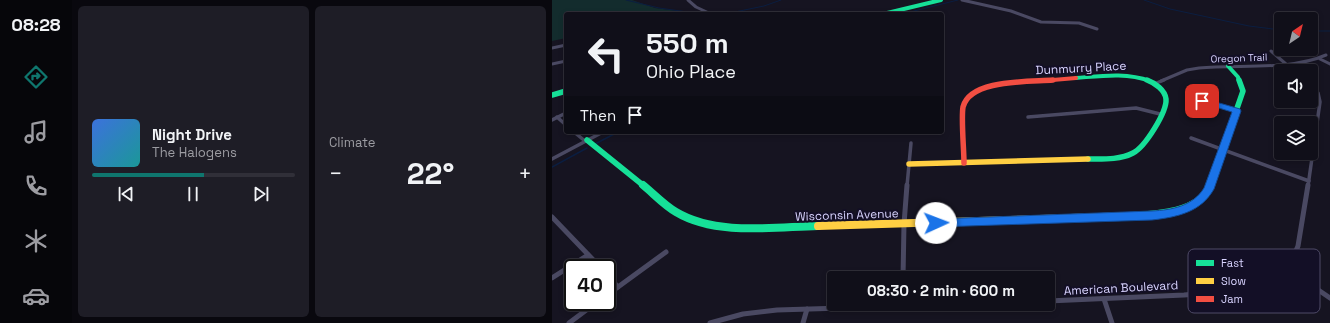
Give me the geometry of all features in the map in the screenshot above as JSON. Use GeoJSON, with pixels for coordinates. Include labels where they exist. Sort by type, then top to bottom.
{"type":"FeatureCollection","features":[{"type":"Feature","properties":{"kind":"street"},"geometry":{"type":"LineString","coordinates":[[688,0],[696,7],[707,12]]}},
{"type":"Feature","properties":{"kind":"street"},"geometry":{"type":"LineString","coordinates":[[891,12],[941,0]]}},
{"type":"Feature","properties":{"kind":"street"},"geometry":{"type":"LineString","coordinates":[[962,0],[1011,11],[1041,22],[1079,24],[1097,29]]}},
{"type":"Feature","properties":{"kind":"street"},"geometry":{"type":"LineString","coordinates":[[967,0],[971,3]]}},
{"type":"Feature","properties":{"kind":"street"},"geometry":{"type":"LineString","coordinates":[[552,48],[564,45]]}},
{"type":"Feature","properties":{"kind":"street"},"geometry":{"type":"LineString","coordinates":[[1271,51],[1285,64]]}},
{"type":"Feature","properties":{"kind":"street"},"geometry":{"type":"LineString","coordinates":[[1326,55],[1320,60],[1330,64]]}},
{"type":"Feature","properties":{"kind":"street","name":"Oregon Trail"},"geometry":{"type":"LineString","coordinates":[[1285,64],[1320,60]]}},
{"type":"Feature","properties":{"kind":"street"},"geometry":{"type":"LineString","coordinates":[[552,64],[564,61]]}},
{"type":"Feature","properties":{"kind":"street","name":"Oregon Trail"},"geometry":{"type":"LineString","coordinates":[[1154,84],[1187,70],[1210,66],[1274,64]]}},
{"type":"Feature","properties":{"kind":"street","name":"Wisconsin Avenue"},"geometry":{"type":"LineString","coordinates":[[577,134],[676,212],[703,223],[717,226],[745,229],[1170,214],[1186,209],[1204,198],[1209,189],[1242,98],[1242,84],[1228,66]]}},
{"type":"Feature","properties":{"kind":"street","name":"Dunmurry Place"},"geometry":{"type":"LineString","coordinates":[[909,164],[964,163],[1121,158],[1135,154],[1142,148],[1166,102],[1166,95],[1154,84],[1136,76],[1111,75],[992,85],[976,90],[965,100],[963,108],[964,163]]}},
{"type":"Feature","properties":{"kind":"street"},"geometry":{"type":"LineString","coordinates":[[552,95],[564,92]]}},
{"type":"Feature","properties":{"kind":"street"},"geometry":{"type":"LineString","coordinates":[[1297,249],[1309,181],[1320,102],[1318,93]]}},
{"type":"Feature","properties":{"kind":"street"},"geometry":{"type":"LineString","coordinates":[[1202,101],[1237,111]]}},
{"type":"Feature","properties":{"kind":"street"},"geometry":{"type":"LineString","coordinates":[[1028,117],[1136,108],[1160,114]]}},
{"type":"Feature","properties":{"kind":"street"},"geometry":{"type":"LineString","coordinates":[[552,120],[564,114]]}},
{"type":"Feature","properties":{"kind":"street"},"geometry":{"type":"LineString","coordinates":[[557,118],[564,123]]}},
{"type":"Feature","properties":{"kind":"street"},"geometry":{"type":"LineString","coordinates":[[552,158],[599,134]]}},
{"type":"Feature","properties":{"kind":"street"},"geometry":{"type":"LineString","coordinates":[[1191,138],[1309,181]]}},
{"type":"Feature","properties":{"kind":"street"},"geometry":{"type":"LineString","coordinates":[[903,271],[904,224],[911,143]]}},
{"type":"Feature","properties":{"kind":"street"},"geometry":{"type":"LineString","coordinates":[[552,217],[592,259]]}},
{"type":"Feature","properties":{"kind":"street"},"geometry":{"type":"LineString","coordinates":[[618,287],[666,252]]}},
{"type":"Feature","properties":{"kind":"street"},"geometry":{"type":"LineString","coordinates":[[552,278],[588,255]]}},
{"type":"Feature","properties":{"kind":"street"},"geometry":{"type":"LineString","coordinates":[[1320,291],[1330,298]]}},
{"type":"Feature","properties":{"kind":"street","name":"American Boulevard"},"geometry":{"type":"LineString","coordinates":[[1055,301],[1188,294]]}},
{"type":"Feature","properties":{"kind":"street"},"geometry":{"type":"LineString","coordinates":[[1104,299],[1112,323]]}},
{"type":"Feature","properties":{"kind":"street"},"geometry":{"type":"LineString","coordinates":[[710,323],[740,315],[827,308]]}},
{"type":"Feature","properties":{"kind":"street"},"geometry":{"type":"LineString","coordinates":[[803,323],[806,309]]}},
{"type":"Feature","properties":{"kind":"street"},"geometry":{"type":"LineString","coordinates":[[568,323],[585,311]]}},
{"type":"Feature","properties":{"kind":"green space"},"geometry":{"type":"Polygon","coordinates":[[[552,0],[632,0],[655,8],[686,12],[564,12],[564,38],[552,41],[552,0]]]}},
{"type":"Feature","properties":{"kind":"waterway"},"geometry":{"type":"LineString","coordinates":[[626,0],[659,8],[688,12]]}},
{"type":"Feature","properties":{"kind":"waterway"},"geometry":{"type":"LineString","coordinates":[[735,12],[764,6],[781,0]]}},
{"type":"Feature","properties":{"kind":"waterway"},"geometry":{"type":"LineString","coordinates":[[910,12],[958,0]]}},
{"type":"Feature","properties":{"kind":"waterway"},"geometry":{"type":"LineString","coordinates":[[1144,0],[1170,9],[1249,26],[1274,29]]}},
{"type":"Feature","properties":{"kind":"waterway"},"geometry":{"type":"LineString","coordinates":[[1318,31],[1330,31]]}},
{"type":"Feature","properties":{"kind":"waterway"},"geometry":{"type":"LineString","coordinates":[[595,144],[614,134]]}},
{"type":"Feature","properties":{"kind":"waterway"},"geometry":{"type":"LineString","coordinates":[[552,167],[587,148]]}},
{"type":"Feature","properties":{"kind":"traffic: fast"},"geometry":{"type":"LineString","coordinates":[[891,12],[941,0]]}},
{"type":"Feature","properties":{"kind":"traffic: fast"},"geometry":{"type":"LineString","coordinates":[[1132,216],[1164,214],[1184,209],[1201,198],[1209,189],[1243,91],[1238,77],[1228,66]]}},
{"type":"Feature","properties":{"kind":"traffic: fast"},"geometry":{"type":"LineString","coordinates":[[1076,78],[1108,75],[1130,75],[1140,77],[1159,87],[1166,98],[1166,103],[1163,110],[1141,148],[1134,153],[1120,158],[1088,159]]}},
{"type":"Feature","properties":{"kind":"traffic: fast"},"geometry":{"type":"LineString","coordinates":[[552,95],[564,92]]}},
{"type":"Feature","properties":{"kind":"traffic: fast"},"geometry":{"type":"LineString","coordinates":[[587,140],[676,212],[696,221],[716,226],[737,228],[818,226]]}},
{"type":"Feature","properties":{"kind":"traffic: slow"},"geometry":{"type":"LineString","coordinates":[[909,164],[1088,159]]}},
{"type":"Feature","properties":{"kind":"traffic: slow"},"geometry":{"type":"LineString","coordinates":[[818,226],[1132,216]]}},
{"type":"Feature","properties":{"kind":"traffic: jam"},"geometry":{"type":"LineString","coordinates":[[964,163],[963,108],[967,98],[974,92],[992,85],[1076,78]]}},
{"type":"Feature","properties":{"kind":"route"},"geometry":{"type":"LineString","coordinates":[[936,223],[1152,216],[1170,214],[1186,209],[1204,198],[1209,189],[1237,111],[1202,101]]}}]}
